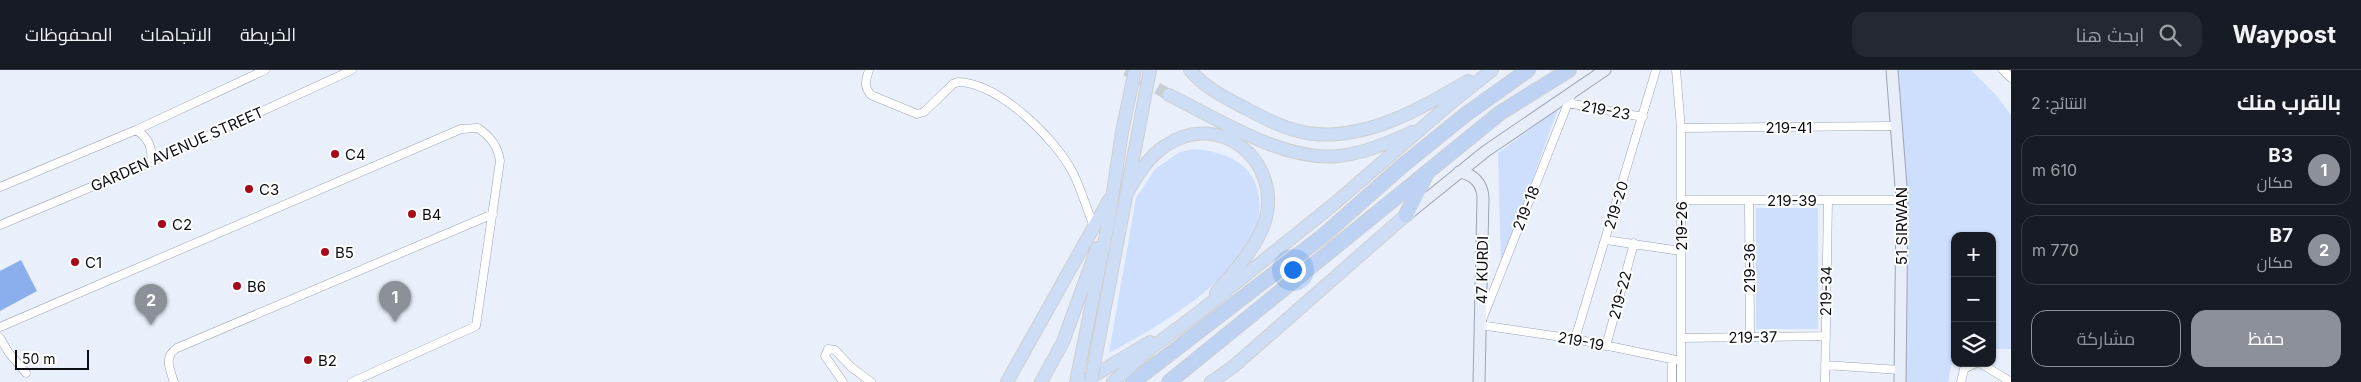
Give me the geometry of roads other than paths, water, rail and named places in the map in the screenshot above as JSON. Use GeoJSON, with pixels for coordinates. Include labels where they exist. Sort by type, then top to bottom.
{"type":"FeatureCollection","features":[{"type":"Feature","properties":{"kind":"highway"},"geometry":{"type":"LineString","coordinates":[[1133,382],[1324,235],[1402,166],[1465,115],[1528,70]]}},
{"type":"Feature","properties":{"kind":"highway"},"geometry":{"type":"LineString","coordinates":[[1169,382],[1500,113],[1569,70]]}},
{"type":"Feature","properties":{"kind":"highway"},"geometry":{"type":"LineString","coordinates":[[1406,215],[1428,170]]}},
{"type":"Feature","properties":{"kind":"main road"},"geometry":{"type":"LineString","coordinates":[[1128,70],[1130,90]]}},
{"type":"Feature","properties":{"kind":"main road"},"geometry":{"type":"LineString","coordinates":[[1076,382],[1106,232],[1135,70]]}},
{"type":"Feature","properties":{"kind":"main road"},"geometry":{"type":"LineString","coordinates":[[1091,382],[1150,70]]}},
{"type":"Feature","properties":{"kind":"main road"},"geometry":{"type":"LineString","coordinates":[[1190,70],[1197,78],[1215,91],[1262,117],[1292,130],[1324,135],[1340,134],[1381,125],[1415,110],[1488,70]]}},
{"type":"Feature","properties":{"kind":"main road"},"geometry":{"type":"LineString","coordinates":[[1114,382],[1176,329],[1334,204],[1492,70]]}},
{"type":"Feature","properties":{"kind":"main road"},"geometry":{"type":"LineString","coordinates":[[1211,382],[1234,366],[1406,215],[1459,172],[1572,91],[1605,70]]}},
{"type":"Feature","properties":{"kind":"main road","name":"51 SIRWAN"},"geometry":{"type":"LineString","coordinates":[[1892,70],[1902,200],[1900,382]]}},
{"type":"Feature","properties":{"kind":"main road"},"geometry":{"type":"LineString","coordinates":[[1169,95],[1284,151],[1312,156],[1327,157],[1354,154],[1384,145],[1423,127]]}},
{"type":"Feature","properties":{"kind":"main road"},"geometry":{"type":"LineString","coordinates":[[1127,194],[1149,159],[1166,145],[1184,136],[1203,134],[1221,136],[1242,146],[1260,166],[1268,189],[1268,206],[1264,224],[1251,249],[1202,310]]}},
{"type":"Feature","properties":{"kind":"main road","name":"47 KURDI"},"geometry":{"type":"LineString","coordinates":[[1459,172],[1474,178],[1482,192],[1479,382]]}},
{"type":"Feature","properties":{"kind":"main road"},"geometry":{"type":"LineString","coordinates":[[1007,382],[1112,194]]}},
{"type":"Feature","properties":{"kind":"main road"},"geometry":{"type":"LineString","coordinates":[[1042,382],[1072,321],[1093,258],[1106,232]]}},
{"type":"Feature","properties":{"kind":"main road"},"geometry":{"type":"LineString","coordinates":[[1084,382],[1138,348],[1176,329]]}},
{"type":"Feature","properties":{"kind":"main road"},"geometry":{"type":"LineString","coordinates":[[1224,382],[1234,366]]}},
{"type":"Feature","properties":{"kind":"street"},"geometry":{"type":"LineString","coordinates":[[0,187],[136,130],[265,70]]}},
{"type":"Feature","properties":{"kind":"street","name":"GARDEN AVENUE STREET"},"geometry":{"type":"LineString","coordinates":[[0,225],[152,162],[352,70]]}},
{"type":"Feature","properties":{"kind":"street"},"geometry":{"type":"LineString","coordinates":[[869,70],[865,83],[870,95],[917,114],[924,112],[953,84],[958,82],[993,91],[1044,132],[1072,172],[1094,227]]}},
{"type":"Feature","properties":{"kind":"street","name":"219-20"},"geometry":{"type":"LineString","coordinates":[[1575,339],[1656,70]]}},
{"type":"Feature","properties":{"kind":"street","name":"219-26"},"geometry":{"type":"LineString","coordinates":[[1676,70],[1681,128],[1681,382]]}},
{"type":"Feature","properties":{"kind":"street"},"geometry":{"type":"LineString","coordinates":[[2004,70],[2011,78]]}},
{"type":"Feature","properties":{"kind":"street","name":"219-18"},"geometry":{"type":"LineString","coordinates":[[1480,325],[1572,91]]}},
{"type":"Feature","properties":{"kind":"street","name":"219-23"},"geometry":{"type":"LineString","coordinates":[[1568,103],[1643,117]]}},
{"type":"Feature","properties":{"kind":"street","name":"219-41"},"geometry":{"type":"LineString","coordinates":[[1681,128],[1897,126]]}},
{"type":"Feature","properties":{"kind":"street"},"geometry":{"type":"LineString","coordinates":[[0,327],[234,225],[467,127],[478,128],[484,131],[498,151],[499,168],[476,326],[352,382]]}},
{"type":"Feature","properties":{"kind":"street"},"geometry":{"type":"LineString","coordinates":[[136,130],[144,135],[150,144],[152,162]]}},
{"type":"Feature","properties":{"kind":"street","name":"219-39"},"geometry":{"type":"LineString","coordinates":[[1681,200],[1902,200]]}},
{"type":"Feature","properties":{"kind":"street","name":"219-36"},"geometry":{"type":"LineString","coordinates":[[1749,200],[1750,337]]}},
{"type":"Feature","properties":{"kind":"street","name":"219-34"},"geometry":{"type":"LineString","coordinates":[[1825,382],[1828,200]]}},
{"type":"Feature","properties":{"kind":"street"},"geometry":{"type":"LineString","coordinates":[[174,382],[168,362],[171,352],[177,348],[493,214]]}},
{"type":"Feature","properties":{"kind":"street"},"geometry":{"type":"LineString","coordinates":[[1606,240],[1681,251]]}},
{"type":"Feature","properties":{"kind":"street","name":"219-22"},"geometry":{"type":"LineString","coordinates":[[1606,346],[1634,244]]}},
{"type":"Feature","properties":{"kind":"street","name":"219-19"},"geometry":{"type":"LineString","coordinates":[[1480,325],[1575,339],[1681,361]]}},
{"type":"Feature","properties":{"kind":"street","name":"219-37"},"geometry":{"type":"LineString","coordinates":[[1681,338],[1826,336]]}},
{"type":"Feature","properties":{"kind":"street"},"geometry":{"type":"LineString","coordinates":[[0,338],[9,353],[26,373]]}},
{"type":"Feature","properties":{"kind":"street"},"geometry":{"type":"LineString","coordinates":[[842,382],[825,356],[828,349],[835,350],[851,367],[871,382]]}},
{"type":"Feature","properties":{"kind":"street"},"geometry":{"type":"LineString","coordinates":[[1672,359],[1672,382]]}},
{"type":"Feature","properties":{"kind":"street"},"geometry":{"type":"LineString","coordinates":[[1826,365],[1900,370]]}},
{"type":"Feature","properties":{"kind":"street"},"geometry":{"type":"LineString","coordinates":[[1961,382],[1964,370],[1970,367]]}},
{"type":"Feature","properties":{"kind":"street"},"geometry":{"type":"LineString","coordinates":[[1985,367],[2011,382]]}},
{"type":"Feature","properties":{"kind":"water"},"geometry":{"type":"Polygon","coordinates":[[[21,260],[37,291],[0,311],[0,271],[21,260]]]}},
{"type":"Feature","properties":{"kind":"tunnel"},"geometry":{"type":"LineString","coordinates":[[1126,70],[1169,95]]}},
{"type":"Feature","properties":{"kind":"place","name":"C4"},"geometry":{"type":"Point","coordinates":[335,154]}},
{"type":"Feature","properties":{"kind":"place","name":"C3"},"geometry":{"type":"Point","coordinates":[249,189]}},
{"type":"Feature","properties":{"kind":"place","name":"B4"},"geometry":{"type":"Point","coordinates":[412,214]}},
{"type":"Feature","properties":{"kind":"place","name":"C2"},"geometry":{"type":"Point","coordinates":[162,224]}},
{"type":"Feature","properties":{"kind":"place","name":"B5"},"geometry":{"type":"Point","coordinates":[325,252]}},
{"type":"Feature","properties":{"kind":"place","name":"C1"},"geometry":{"type":"Point","coordinates":[75,262]}},
{"type":"Feature","properties":{"kind":"place","name":"B6"},"geometry":{"type":"Point","coordinates":[237,286]}},
{"type":"Feature","properties":{"kind":"place","name":"B3"},"geometry":{"type":"Point","coordinates":[395,322]}},
{"type":"Feature","properties":{"kind":"place","name":"B7"},"geometry":{"type":"Point","coordinates":[151,325]}},
{"type":"Feature","properties":{"kind":"place","name":"B2"},"geometry":{"type":"Point","coordinates":[308,360]}}]}
